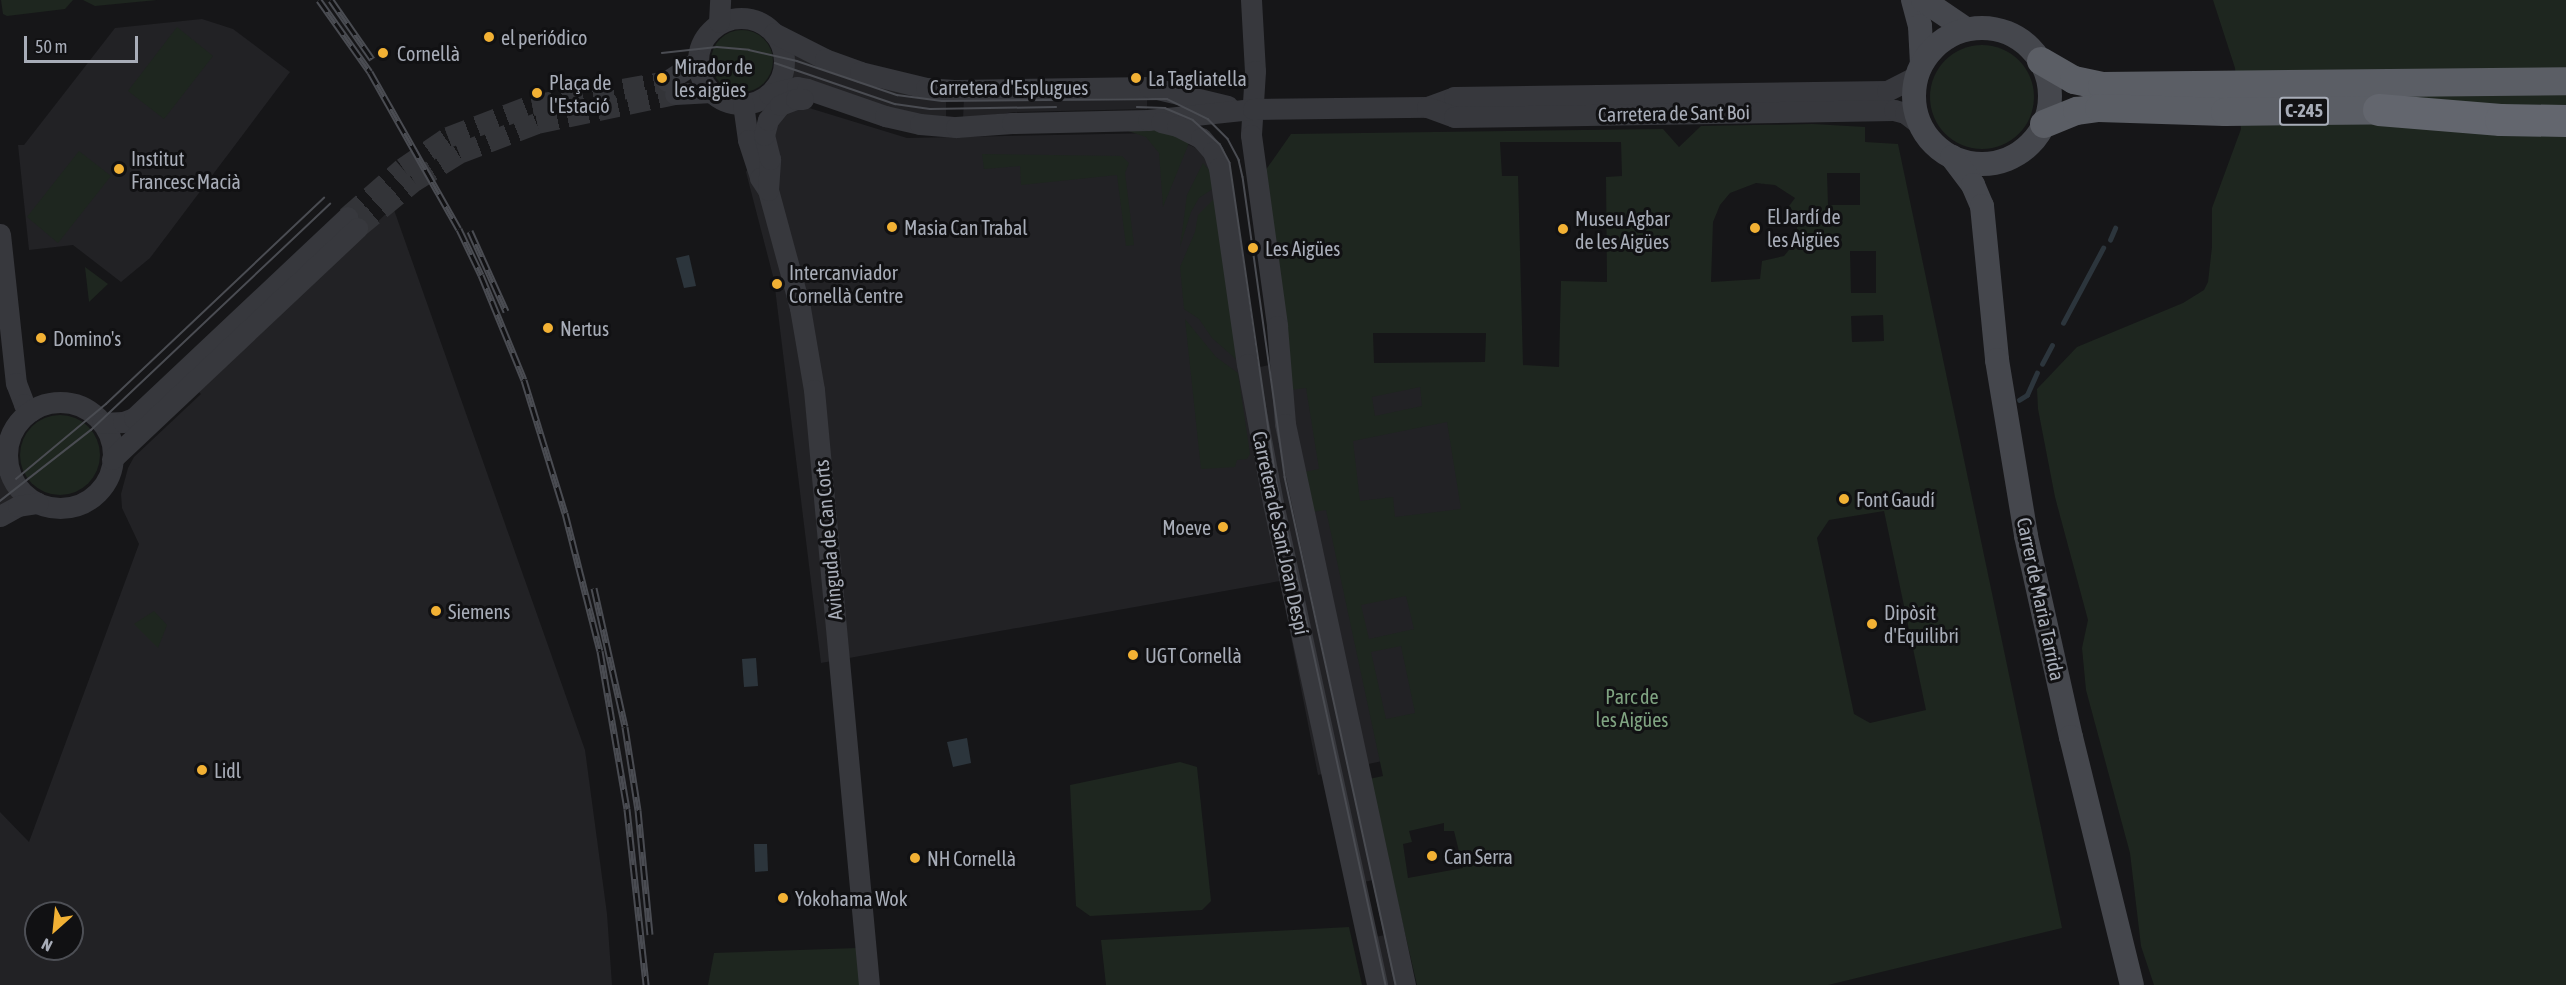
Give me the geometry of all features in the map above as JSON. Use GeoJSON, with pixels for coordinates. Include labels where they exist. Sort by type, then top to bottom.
{"type":"FeatureCollection","features":[{"type":"Feature","properties":{"kind":"highway","name":"C-245"},"geometry":{"type":"LineString","coordinates":[[2041,61],[2074,80],[2113,86],[2566,81]]}},
{"type":"Feature","properties":{"kind":"highway","name":"C-245"},"geometry":{"type":"LineString","coordinates":[[2044,124],[2076,111],[2099,108],[2225,112],[2566,106]]}},
{"type":"Feature","properties":{"kind":"highway"},"geometry":{"type":"LineString","coordinates":[[2379,110],[2501,120],[2566,121]]}},
{"type":"Feature","properties":{"kind":"main road"},"geometry":{"type":"LineString","coordinates":[[1913,0],[1920,26],[1919,70],[1914,100],[1919,123],[1933,143],[1952,157],[1973,185],[1982,206]]}},
{"type":"Feature","properties":{"kind":"main road"},"geometry":{"type":"LineString","coordinates":[[1923,0],[1966,29]]}},
{"type":"Feature","properties":{"kind":"main road"},"geometry":{"type":"LineString","coordinates":[[1919,70],[1937,44],[1966,29],[1983,27],[2009,33],[2031,47],[2041,61],[2047,74],[2051,96],[2044,124],[2031,144],[2004,161],[1989,184],[1982,206]]}},
{"type":"Feature","properties":{"kind":"main road"},"geometry":{"type":"LineString","coordinates":[[1952,157],[1978,164],[2004,161]]}},
{"type":"Feature","properties":{"kind":"main road","name":"Carrer de Maria Tarrida"},"geometry":{"type":"LineString","coordinates":[[1982,206],[1997,360],[2026,536],[2132,985]]}},
{"type":"Feature","properties":{"kind":"street"},"geometry":{"type":"LineString","coordinates":[[719,22],[720,0]]}},
{"type":"Feature","properties":{"kind":"street"},"geometry":{"type":"LineString","coordinates":[[698,61],[671,87],[712,93],[726,101],[743,104],[760,100],[769,94],[780,79],[784,67],[783,51],[774,33],[753,19],[740,0]]}},
{"type":"Feature","properties":{"kind":"street","name":"Carretera de Sant Joan Despí"},"geometry":{"type":"LineString","coordinates":[[1251,0],[1255,71],[1251,135],[1277,326],[1287,432],[1405,985]]}},
{"type":"Feature","properties":{"kind":"street"},"geometry":{"type":"LineString","coordinates":[[712,93],[702,79],[698,61],[705,37],[719,22],[738,17],[753,19]]}},
{"type":"Feature","properties":{"kind":"street","name":"Carretera d'Esplugues"},"geometry":{"type":"LineString","coordinates":[[774,33],[825,59],[860,72],[926,88],[957,90],[1149,87],[1223,105],[1253,109]]}},
{"type":"Feature","properties":{"kind":"street","name":"Carretera de Sant Boi"},"geometry":{"type":"LineString","coordinates":[[1253,109],[1427,107],[1454,97],[1887,91],[1919,70]]}},
{"type":"Feature","properties":{"kind":"street","name":"Carretera d'Esplugues"},"geometry":{"type":"LineString","coordinates":[[769,94],[797,87],[885,116],[941,127],[1148,120],[1253,109]]}},
{"type":"Feature","properties":{"kind":"street"},"geometry":{"type":"LineString","coordinates":[[768,190],[770,159],[764,135],[768,120],[774,110],[787,101],[804,99],[859,119]]}},
{"type":"Feature","properties":{"kind":"street","name":"Avinguda de Can Corts"},"geometry":{"type":"LineString","coordinates":[[743,104],[748,140],[760,178],[768,190],[800,308],[814,390],[869,985]]}},
{"type":"Feature","properties":{"kind":"street","name":"Carretera de Sant Boi"},"geometry":{"type":"LineString","coordinates":[[1427,107],[1454,117],[1887,110],[1905,113],[1919,123]]}},
{"type":"Feature","properties":{"kind":"street"},"geometry":{"type":"LineString","coordinates":[[1148,120],[1177,126],[1202,138],[1216,126],[1253,109]]}},
{"type":"Feature","properties":{"kind":"street","name":"Carretera de Sant Joan Despí"},"geometry":{"type":"LineString","coordinates":[[1202,138],[1213,152],[1219,168],[1247,364],[1273,502],[1377,985]]}},
{"type":"Feature","properties":{"kind":"street"},"geometry":{"type":"LineString","coordinates":[[102,423],[123,422],[134,418],[352,223],[112,459]]}},
{"type":"Feature","properties":{"kind":"street"},"geometry":{"type":"LineString","coordinates":[[0,234],[16,382],[24,404],[25,417]]}},
{"type":"Feature","properties":{"kind":"street"},"geometry":{"type":"LineString","coordinates":[[0,516],[18,506],[38,503],[64,507],[87,499],[104,484],[112,459],[111,440],[102,423],[88,410],[74,405],[51,403],[25,417],[10,436],[4,460],[18,488],[38,503]]}},
{"type":"Feature","properties":{"kind":"shaded area","name":"Institut Francesc Macià"},"geometry":{"type":"Polygon","coordinates":[[[202,19],[233,29],[290,72],[150,258],[121,282],[73,245],[29,250],[18,145],[24,145],[115,28],[202,19]]]}},
{"type":"Feature","properties":{"kind":"shaded area"},"geometry":{"type":"Polygon","coordinates":[[[792,51],[946,98],[946,119],[912,115],[789,82],[794,66],[792,51]]]}},
{"type":"Feature","properties":{"kind":"shaded area"},"geometry":{"type":"Polygon","coordinates":[[[1147,95],[1147,109],[1015,112],[963,119],[964,97],[1147,95]]]}},
{"type":"Feature","properties":{"kind":"shaded area"},"geometry":{"type":"Polygon","coordinates":[[[806,107],[907,138],[1158,133],[1202,150],[1212,161],[1251,369],[1269,365],[1272,380],[1524,383],[1492,738],[1354,767],[1378,879],[1359,883],[1335,771],[1318,775],[1280,581],[821,663],[774,280],[746,172],[783,109],[806,107]]]}},
{"type":"Feature","properties":{"kind":"shaded area"},"geometry":{"type":"Polygon","coordinates":[[[393,207],[585,750],[607,914],[612,985],[0,985],[0,812],[29,842],[139,544],[122,508],[121,494],[128,468],[134,457],[201,394],[199,392],[393,207]]]}},
{"type":"Feature","properties":{"kind":"shaded area"},"geometry":{"type":"Polygon","coordinates":[[[689,255],[696,286],[684,288],[676,258],[689,255]]]}},
{"type":"Feature","properties":{"kind":"shaded area"},"geometry":{"type":"Polygon","coordinates":[[[0,477],[16,499],[0,508],[0,477]]]}},
{"type":"Feature","properties":{"kind":"shaded area"},"geometry":{"type":"Polygon","coordinates":[[[756,658],[758,686],[744,687],[742,659],[756,658]]]}},
{"type":"Feature","properties":{"kind":"shaded area"},"geometry":{"type":"Polygon","coordinates":[[[967,738],[971,763],[953,767],[947,742],[967,738]]]}},
{"type":"Feature","properties":{"kind":"shaded area"},"geometry":{"type":"Polygon","coordinates":[[[754,844],[767,844],[768,871],[755,872],[754,844]]]}},
{"type":"Feature","properties":{"kind":"shaded area"},"geometry":{"type":"Polygon","coordinates":[[[1389,934],[1400,985],[1381,985],[1371,938],[1389,934]]]}},
{"type":"Feature","properties":{"kind":"green space"},"geometry":{"type":"Polygon","coordinates":[[[1,0],[73,0],[65,9],[7,16],[3,14],[1,0]]]}},
{"type":"Feature","properties":{"kind":"green space"},"geometry":{"type":"Polygon","coordinates":[[[83,0],[157,0],[95,6],[83,0]]]}},
{"type":"Feature","properties":{"kind":"green space"},"geometry":{"type":"Polygon","coordinates":[[[2213,0],[2566,0],[2566,985],[2154,985],[2141,946],[2130,853],[2086,690],[2082,648],[2088,620],[2055,497],[2038,409],[2037,389],[2077,347],[2183,303],[2204,290],[2208,282],[2212,247],[2212,208],[2241,129],[2235,68],[2213,0]]]}},
{"type":"Feature","properties":{"kind":"green space"},"geometry":{"type":"Polygon","coordinates":[[[177,27],[213,56],[164,119],[128,91],[177,27]]]}},
{"type":"Feature","properties":{"kind":"green space"},"geometry":{"type":"Polygon","coordinates":[[[736,30],[748,30],[764,39],[771,49],[773,61],[771,73],[764,83],[748,92],[736,92],[725,87],[716,78],[711,67],[711,55],[716,44],[725,35],[736,30]]]}},
{"type":"Feature","properties":{"kind":"green space"},"geometry":{"type":"Polygon","coordinates":[[[1982,45],[2002,49],[2019,60],[2030,77],[2034,97],[2030,117],[2019,134],[2002,145],[1982,149],[1962,145],[1945,134],[1934,117],[1930,97],[1934,77],[1945,60],[1962,49],[1982,45]]]}},
{"type":"Feature","properties":{"kind":"green space","name":"Parc de les Aigües"},"geometry":{"type":"Polygon","coordinates":[[[1813,124],[1865,127],[1865,142],[1898,144],[2062,928],[1828,985],[1417,985],[1369,779],[1383,776],[1326,510],[1312,512],[1304,472],[1319,469],[1306,388],[1291,390],[1265,171],[1291,134],[1663,129],[1679,147],[1701,126],[1813,124]],[[1500,142],[1502,176],[1518,176],[1523,365],[1559,367],[1561,281],[1607,282],[1606,177],[1622,176],[1621,142],[1500,142]],[[1827,173],[1828,205],[1860,205],[1860,173],[1827,173]],[[1756,183],[1730,193],[1720,205],[1713,222],[1711,282],[1760,279],[1762,261],[1784,256],[1793,245],[1797,235],[1797,217],[1789,206],[1795,198],[1775,185],[1756,183]],[[1850,251],[1851,293],[1876,293],[1876,251],[1850,251]],[[1883,315],[1851,316],[1852,342],[1884,341],[1883,315]],[[1373,333],[1374,363],[1485,362],[1486,333],[1373,333]],[[1420,387],[1372,397],[1375,416],[1422,406],[1420,387]],[[1447,422],[1353,441],[1360,501],[1393,497],[1395,517],[1461,509],[1447,422]],[[1884,511],[1829,520],[1817,538],[1854,714],[1870,723],[1926,710],[1884,511]],[[1406,596],[1361,605],[1369,639],[1414,629],[1406,596]],[[1401,646],[1371,652],[1386,719],[1415,713],[1401,646]],[[1444,823],[1409,831],[1412,842],[1403,844],[1408,878],[1463,868],[1454,831],[1444,831],[1444,823]]]}},
{"type":"Feature","properties":{"kind":"green space"},"geometry":{"type":"Polygon","coordinates":[[[1158,128],[1189,143],[1163,207],[1159,153],[1146,137],[1125,130],[1158,128]]]}},
{"type":"Feature","properties":{"kind":"green space"},"geometry":{"type":"Polygon","coordinates":[[[79,151],[111,176],[58,243],[27,217],[79,151]]]}},
{"type":"Feature","properties":{"kind":"green space"},"geometry":{"type":"Polygon","coordinates":[[[982,154],[1122,156],[1129,163],[1125,173],[1134,245],[1126,246],[1117,175],[1021,185],[1020,166],[984,169],[982,154]]]}},
{"type":"Feature","properties":{"kind":"green space"},"geometry":{"type":"Polygon","coordinates":[[[1203,163],[1211,172],[1214,188],[1199,198],[1191,212],[1180,247],[1187,195],[1203,163]]]}},
{"type":"Feature","properties":{"kind":"green space"},"geometry":{"type":"Polygon","coordinates":[[[1215,198],[1238,361],[1212,338],[1199,319],[1184,309],[1180,267],[1195,232],[1198,215],[1215,198]]]}},
{"type":"Feature","properties":{"kind":"green space"},"geometry":{"type":"Polygon","coordinates":[[[85,267],[108,284],[89,302],[85,267]]]}},
{"type":"Feature","properties":{"kind":"green space"},"geometry":{"type":"Polygon","coordinates":[[[1185,319],[1216,357],[1238,373],[1250,454],[1247,459],[1237,460],[1235,467],[1201,469],[1185,319]]]}},
{"type":"Feature","properties":{"kind":"green space"},"geometry":{"type":"Polygon","coordinates":[[[60,415],[75,418],[88,427],[97,440],[100,455],[97,470],[88,483],[75,492],[60,495],[45,492],[32,483],[23,470],[20,455],[23,440],[32,427],[45,418],[60,415]]]}},
{"type":"Feature","properties":{"kind":"green space"},"geometry":{"type":"Polygon","coordinates":[[[154,611],[167,625],[158,648],[134,624],[154,611]]]}},
{"type":"Feature","properties":{"kind":"green space"},"geometry":{"type":"Polygon","coordinates":[[[1180,762],[1197,767],[1211,901],[1202,910],[1090,916],[1076,906],[1070,785],[1180,762]]]}},
{"type":"Feature","properties":{"kind":"green space"},"geometry":{"type":"Polygon","coordinates":[[[1349,927],[1362,985],[1106,985],[1101,940],[1349,927]]]}},
{"type":"Feature","properties":{"kind":"green space"},"geometry":{"type":"Polygon","coordinates":[[[858,948],[863,985],[708,985],[714,953],[858,948]]]}},
{"type":"Feature","properties":{"kind":"waterway"},"geometry":{"type":"LineString","coordinates":[[2110,240],[2115,228]]}},
{"type":"Feature","properties":{"kind":"waterway"},"geometry":{"type":"LineString","coordinates":[[2063,323],[2103,248]]}},
{"type":"Feature","properties":{"kind":"waterway"},"geometry":{"type":"LineString","coordinates":[[2042,364],[2052,345]]}},
{"type":"Feature","properties":{"kind":"waterway"},"geometry":{"type":"LineString","coordinates":[[2019,400],[2027,395],[2037,373]]}},
{"type":"Feature","properties":{"kind":"tunnel"},"geometry":{"type":"LineString","coordinates":[[347,217],[403,168],[448,137],[532,105],[667,81]]}},
{"type":"Feature","properties":{"kind":"tunnel"},"geometry":{"type":"LineString","coordinates":[[357,228],[414,181],[459,153],[537,123],[675,94]]}},
{"type":"Feature","properties":{"kind":"tram line"},"geometry":{"type":"LineString","coordinates":[[662,53],[717,47],[749,50],[797,61],[897,95],[942,101],[1167,99],[1208,119],[1228,139],[1239,160],[1243,177],[1285,477],[1396,985]]}},
{"type":"Feature","properties":{"kind":"tram line"},"geometry":{"type":"LineString","coordinates":[[775,63],[895,104],[930,109],[1056,107]]}},
{"type":"Feature","properties":{"kind":"tram line"},"geometry":{"type":"LineString","coordinates":[[1137,107],[1165,108],[1193,120],[1220,144],[1230,163],[1276,479],[1386,985]]}},
{"type":"Feature","properties":{"kind":"tram line"},"geometry":{"type":"LineString","coordinates":[[16,479],[106,404],[324,198]]}},
{"type":"Feature","properties":{"kind":"tram line"},"geometry":{"type":"LineString","coordinates":[[0,501],[91,430],[330,204]]}},
{"type":"Feature","properties":{"kind":"railway"},"geometry":{"type":"LineString","coordinates":[[319,0],[370,72],[459,229],[481,275],[524,380],[565,513],[600,651],[627,809],[646,985]]}},
{"type":"Feature","properties":{"kind":"railway"},"geometry":{"type":"LineString","coordinates":[[331,0],[372,59]]}},
{"type":"Feature","properties":{"kind":"railway"},"geometry":{"type":"LineString","coordinates":[[470,231],[506,311]]}},
{"type":"Feature","properties":{"kind":"railway"},"geometry":{"type":"LineString","coordinates":[[594,588],[625,727],[638,810],[650,934]]}},
{"type":"Feature","properties":{"kind":"place","name":"el periódico"},"geometry":{"type":"Point","coordinates":[489,37]}},
{"type":"Feature","properties":{"kind":"place","name":"Cornellà"},"geometry":{"type":"Point","coordinates":[383,53]}},
{"type":"Feature","properties":{"kind":"place","name":"Mirador de les aigües"},"geometry":{"type":"Point","coordinates":[662,78]}},
{"type":"Feature","properties":{"kind":"place","name":"La Tagliatella"},"geometry":{"type":"Point","coordinates":[1136,78]}},
{"type":"Feature","properties":{"kind":"place","name":"Plaça de l'Estació"},"geometry":{"type":"Point","coordinates":[537,93]}},
{"type":"Feature","properties":{"kind":"place","name":"Institut Francesc Macià"},"geometry":{"type":"Point","coordinates":[119,169]}},
{"type":"Feature","properties":{"kind":"place","name":"Masia Can Trabal"},"geometry":{"type":"Point","coordinates":[892,227]}},
{"type":"Feature","properties":{"kind":"place","name":"El Jardí de les Aigües"},"geometry":{"type":"Point","coordinates":[1755,228]}},
{"type":"Feature","properties":{"kind":"place","name":"Museu Agbar de les Aigües"},"geometry":{"type":"Point","coordinates":[1563,229]}},
{"type":"Feature","properties":{"kind":"place","name":"Les Aigües"},"geometry":{"type":"Point","coordinates":[1253,248]}},
{"type":"Feature","properties":{"kind":"place","name":"Intercanviador Cornellà Centre"},"geometry":{"type":"Point","coordinates":[777,284]}},
{"type":"Feature","properties":{"kind":"place","name":"Nertus"},"geometry":{"type":"Point","coordinates":[548,328]}},
{"type":"Feature","properties":{"kind":"place","name":"Domino's"},"geometry":{"type":"Point","coordinates":[41,338]}},
{"type":"Feature","properties":{"kind":"place","name":"Font Gaudí"},"geometry":{"type":"Point","coordinates":[1844,499]}},
{"type":"Feature","properties":{"kind":"place","name":"Moeve"},"geometry":{"type":"Point","coordinates":[1223,527]}},
{"type":"Feature","properties":{"kind":"place","name":"Siemens"},"geometry":{"type":"Point","coordinates":[436,611]}},
{"type":"Feature","properties":{"kind":"place","name":"Dipòsit d'Equilibri"},"geometry":{"type":"Point","coordinates":[1872,624]}},
{"type":"Feature","properties":{"kind":"place","name":"UGT Cornellà"},"geometry":{"type":"Point","coordinates":[1133,655]}},
{"type":"Feature","properties":{"kind":"place","name":"Lidl"},"geometry":{"type":"Point","coordinates":[202,770]}},
{"type":"Feature","properties":{"kind":"place","name":"Can Serra"},"geometry":{"type":"Point","coordinates":[1432,856]}},
{"type":"Feature","properties":{"kind":"place","name":"NH Cornellà"},"geometry":{"type":"Point","coordinates":[915,858]}},
{"type":"Feature","properties":{"kind":"place","name":"Yokohama Wok"},"geometry":{"type":"Point","coordinates":[783,898]}}]}
